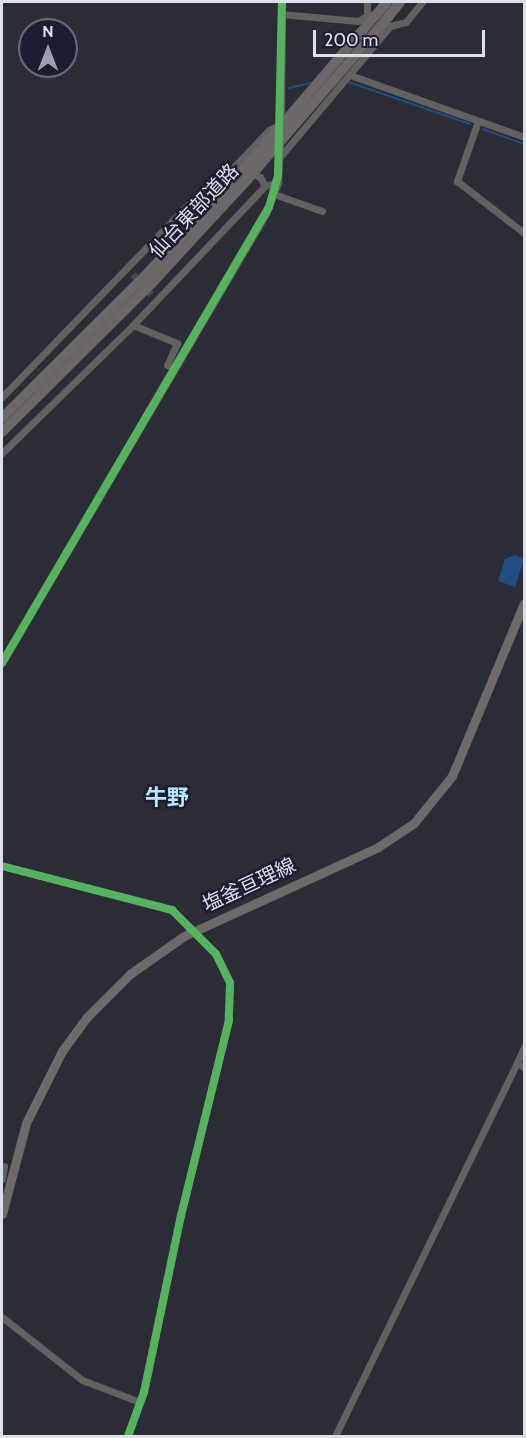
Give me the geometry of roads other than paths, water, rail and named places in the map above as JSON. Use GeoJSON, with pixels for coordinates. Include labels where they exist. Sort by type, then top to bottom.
{"type":"FeatureCollection","features":[{"type":"Feature","properties":{"kind":"highway","name":"仙台東部道路"},"geometry":{"type":"LineString","coordinates":[[380,18],[387,2]]}},
{"type":"Feature","properties":{"kind":"highway","name":"仙台東部道路"},"geometry":{"type":"LineString","coordinates":[[2,418],[136,285],[240,174],[380,18],[400,2]]}},
{"type":"Feature","properties":{"kind":"highway","name":"仙台東部道路"},"geometry":{"type":"LineString","coordinates":[[2,432],[127,309],[240,174]]}},
{"type":"Feature","properties":{"kind":"main road","name":"塩釜亘理線"},"geometry":{"type":"LineString","coordinates":[[2,1214],[26,1123],[62,1051],[111,990],[152,956],[194,931],[378,847],[414,823],[452,776],[525,603]]}},
{"type":"Feature","properties":{"kind":"street"},"geometry":{"type":"LineString","coordinates":[[2,663],[274,194],[278,182],[281,124],[282,2]]}},
{"type":"Feature","properties":{"kind":"street"},"geometry":{"type":"LineString","coordinates":[[367,2],[380,18]]}},
{"type":"Feature","properties":{"kind":"street"},"geometry":{"type":"LineString","coordinates":[[281,14],[358,21],[380,18],[406,22],[422,2]]}},
{"type":"Feature","properties":{"kind":"street"},"geometry":{"type":"LineString","coordinates":[[279,158],[350,75],[380,18]]}},
{"type":"Feature","properties":{"kind":"street"},"geometry":{"type":"LineString","coordinates":[[350,75],[525,137]]}},
{"type":"Feature","properties":{"kind":"street"},"geometry":{"type":"LineString","coordinates":[[478,121],[457,181],[525,233]]}},
{"type":"Feature","properties":{"kind":"street"},"geometry":{"type":"LineString","coordinates":[[240,174],[269,130],[281,124]]}},
{"type":"Feature","properties":{"kind":"street"},"geometry":{"type":"LineString","coordinates":[[2,397],[40,366],[130,272],[221,170],[260,177],[265,186]]}},
{"type":"Feature","properties":{"kind":"street"},"geometry":{"type":"LineString","coordinates":[[2,453],[133,325],[154,297],[265,186],[278,182]]}},
{"type":"Feature","properties":{"kind":"street"},"geometry":{"type":"LineString","coordinates":[[274,194],[322,211]]}},
{"type":"Feature","properties":{"kind":"street"},"geometry":{"type":"LineString","coordinates":[[133,325],[177,343],[167,365],[174,368]]}},
{"type":"Feature","properties":{"kind":"street"},"geometry":{"type":"LineString","coordinates":[[60,385],[66,391]]}},
{"type":"Feature","properties":{"kind":"street"},"geometry":{"type":"LineString","coordinates":[[2,866],[154,903],[172,910],[194,931],[225,968],[232,998],[140,1402],[128,1437]]}},
{"type":"Feature","properties":{"kind":"street"},"geometry":{"type":"LineString","coordinates":[[335,1437],[525,1047]]}},
{"type":"Feature","properties":{"kind":"street"},"geometry":{"type":"LineString","coordinates":[[517,1063],[525,1066]]}},
{"type":"Feature","properties":{"kind":"street"},"geometry":{"type":"LineString","coordinates":[[2,1179],[4,1166]]}},
{"type":"Feature","properties":{"kind":"street"},"geometry":{"type":"LineString","coordinates":[[2,1317],[82,1380],[140,1402]]}},
{"type":"Feature","properties":{"kind":"water"},"geometry":{"type":"Polygon","coordinates":[[[515,555],[524,559],[515,587],[498,581],[505,559],[515,555]]]}},
{"type":"Feature","properties":{"kind":"waterway"},"geometry":{"type":"LineString","coordinates":[[349,82],[470,124]]}},
{"type":"Feature","properties":{"kind":"waterway"},"geometry":{"type":"LineString","coordinates":[[289,88],[311,83]]}},
{"type":"Feature","properties":{"kind":"waterway"},"geometry":{"type":"LineString","coordinates":[[483,129],[524,144]]}},
{"type":"Feature","properties":{"kind":"tunnel"},"geometry":{"type":"LineString","coordinates":[[133,274],[151,294]]}},
{"type":"Feature","properties":{"kind":"district","name":"牛野"},"geometry":{"type":"Point","coordinates":[167,798]}}]}
